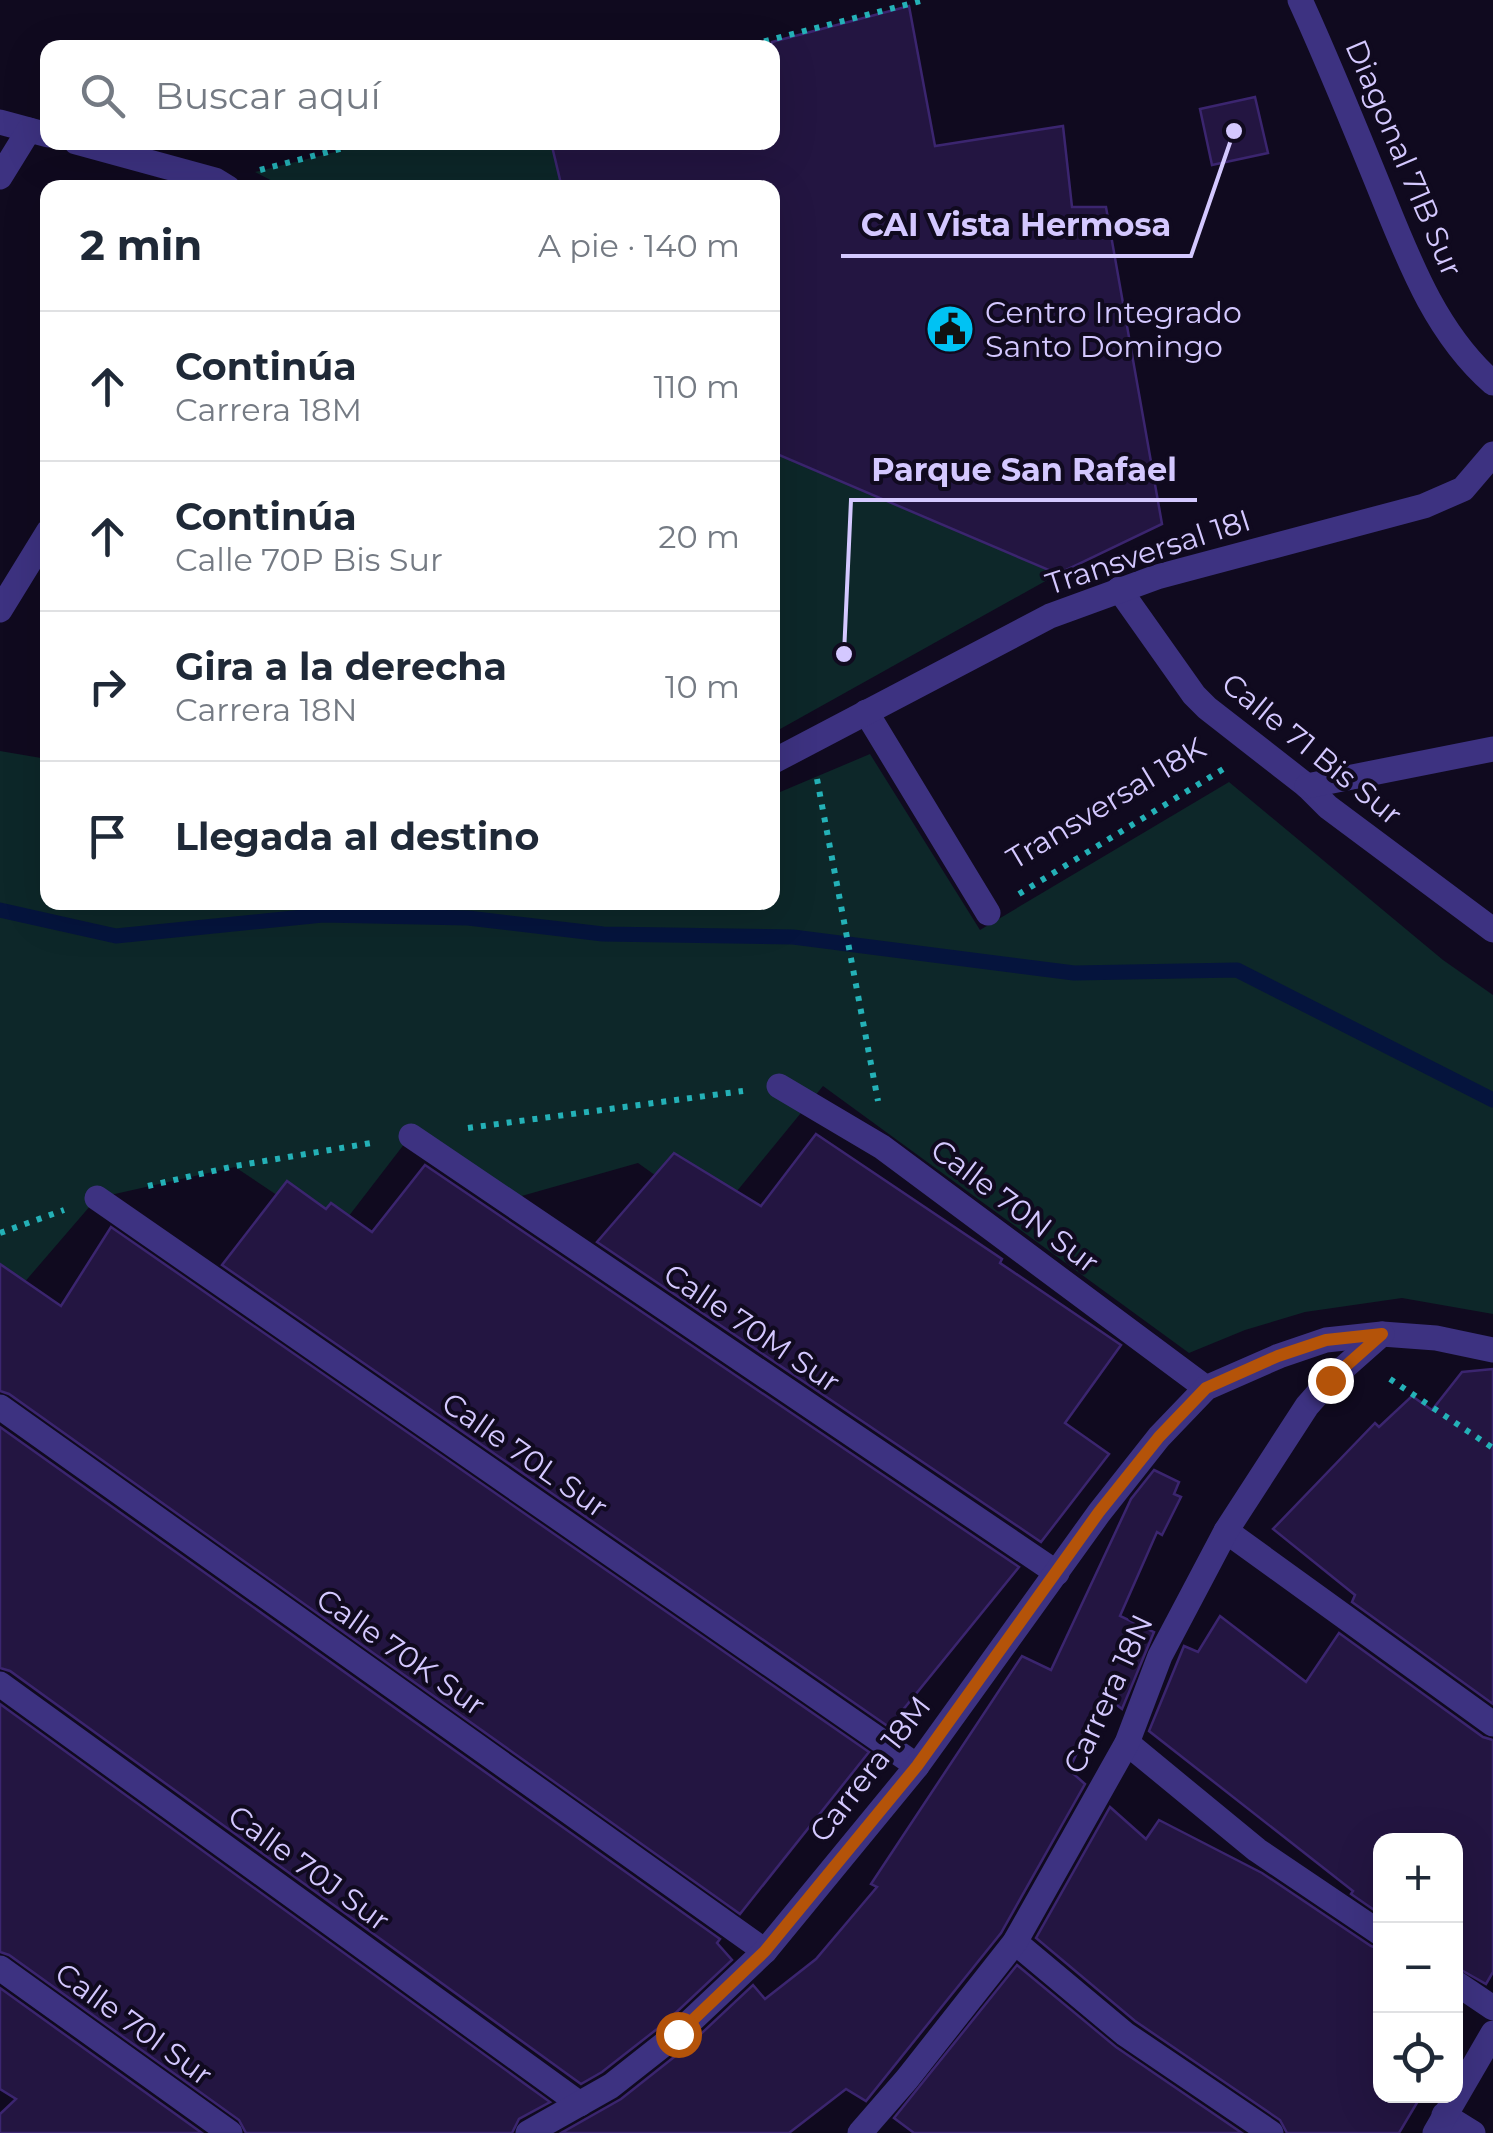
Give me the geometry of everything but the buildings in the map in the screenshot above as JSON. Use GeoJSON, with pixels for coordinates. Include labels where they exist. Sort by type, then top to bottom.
{"type":"FeatureCollection","features":[{"type":"Feature","properties":{"kind":"street","name":"Diagonal 71B Sur"},"geometry":{"type":"LineString","coordinates":[[1300,0],[1418,281],[1444,325],[1493,383]]}},
{"type":"Feature","properties":{"kind":"street"},"geometry":{"type":"LineString","coordinates":[[0,122],[38,132],[0,177]]}},
{"type":"Feature","properties":{"kind":"street"},"geometry":{"type":"LineString","coordinates":[[104,150],[207,180]]}},
{"type":"Feature","properties":{"kind":"street","name":"Transversal 18I"},"geometry":{"type":"LineString","coordinates":[[780,758],[1050,616],[1120,588],[1424,506],[1463,489],[1493,454]]}},
{"type":"Feature","properties":{"kind":"street"},"geometry":{"type":"LineString","coordinates":[[0,610],[40,545]]}},
{"type":"Feature","properties":{"kind":"street","name":"Calle 71 Bis Sur"},"geometry":{"type":"LineString","coordinates":[[1120,588],[1194,695],[1328,807],[1493,930]]}},
{"type":"Feature","properties":{"kind":"street"},"geometry":{"type":"LineString","coordinates":[[866,712],[988,913]]}},
{"type":"Feature","properties":{"kind":"street"},"geometry":{"type":"LineString","coordinates":[[1307,786],[1493,749]]}},
{"type":"Feature","properties":{"kind":"street","name":"Calle 70N Sur"},"geometry":{"type":"LineString","coordinates":[[779,1086],[882,1147],[1206,1388]]}},
{"type":"Feature","properties":{"kind":"street","name":"Calle 70M Sur"},"geometry":{"type":"LineString","coordinates":[[411,1136],[1058,1574]]}},
{"type":"Feature","properties":{"kind":"street","name":"Calle 70L Sur"},"geometry":{"type":"LineString","coordinates":[[96,1198],[917,1766]]}},
{"type":"Feature","properties":{"kind":"street"},"geometry":{"type":"LineString","coordinates":[[1206,1388],[1326,1340],[1382,1334],[1436,1338],[1493,1350]]}},
{"type":"Feature","properties":{"kind":"street","name":"Carrera 18N"},"geometry":{"type":"LineString","coordinates":[[861,2133],[1015,1942],[1127,1743],[1160,1656],[1226,1531],[1307,1406],[1382,1334]]}},
{"type":"Feature","properties":{"kind":"street","name":"Carrera 18M"},"geometry":{"type":"LineString","coordinates":[[528,2133],[611,2086],[678,2034],[765,1951],[917,1766],[1099,1512],[1159,1437],[1206,1388]]}},
{"type":"Feature","properties":{"kind":"street","name":"Calle 70K Sur"},"geometry":{"type":"LineString","coordinates":[[0,1406],[765,1951]]}},
{"type":"Feature","properties":{"kind":"street"},"geometry":{"type":"LineString","coordinates":[[1226,1531],[1493,1724]]}},
{"type":"Feature","properties":{"kind":"street","name":"Calle 70J Sur"},"geometry":{"type":"LineString","coordinates":[[0,1684],[580,2104]]}},
{"type":"Feature","properties":{"kind":"street"},"geometry":{"type":"LineString","coordinates":[[1127,1743],[1257,1850],[1373,1928]]}},
{"type":"Feature","properties":{"kind":"street"},"geometry":{"type":"LineString","coordinates":[[1015,1942],[1126,2034],[1271,2133]]}},
{"type":"Feature","properties":{"kind":"street","name":"Calle 70I Sur"},"geometry":{"type":"LineString","coordinates":[[0,1968],[230,2133]]}},
{"type":"Feature","properties":{"kind":"street"},"geometry":{"type":"LineString","coordinates":[[1463,1988],[1493,2008]]}},
{"type":"Feature","properties":{"kind":"street"},"geometry":{"type":"LineString","coordinates":[[1474,2133],[1439,2124],[1493,2034]]}},
{"type":"Feature","properties":{"kind":"path"},"geometry":{"type":"LineString","coordinates":[[770,40],[924,0]]}},
{"type":"Feature","properties":{"kind":"path"},"geometry":{"type":"LineString","coordinates":[[235,180],[338,150]]}},
{"type":"Feature","properties":{"kind":"path"},"geometry":{"type":"LineString","coordinates":[[810,744],[876,1090]]}},
{"type":"Feature","properties":{"kind":"path","name":"Transversal 18K"},"geometry":{"type":"LineString","coordinates":[[988,913],[1258,748]]}},
{"type":"Feature","properties":{"kind":"path"},"geometry":{"type":"LineString","coordinates":[[1356,1356],[1493,1448]]}},
{"type":"Feature","properties":{"kind":"green space"},"geometry":{"type":"Polygon","coordinates":[[[343,150],[553,150],[560,180],[270,180],[255,172],[343,150]]]}},
{"type":"Feature","properties":{"kind":"green space"},"geometry":{"type":"Polygon","coordinates":[[[780,455],[1058,574],[780,729],[780,455]]]}},
{"type":"Feature","properties":{"kind":"green space"},"geometry":{"type":"Polygon","coordinates":[[[0,751],[40,758],[40,910],[780,910],[780,792],[870,754],[980,930],[1229,782],[1443,960],[1493,995],[1493,1314],[1402,1298],[1305,1312],[1245,1330],[1189,1353],[823,1086],[715,1218],[638,1163],[511,1199],[415,1130],[335,1234],[235,1167],[97,1198],[4,1306],[0,1304],[0,751]]]}},
{"type":"Feature","properties":{"kind":"waterway"},"geometry":{"type":"LineString","coordinates":[[0,910],[116,936],[323,915],[468,918],[603,934],[793,937],[1074,973],[1237,970],[1493,1100]]}},
{"type":"Feature","properties":{"kind":"place","name":"CAI Vista Hermosa"},"geometry":{"type":"Point","coordinates":[1234,131]}},
{"type":"Feature","properties":{"kind":"place","name":"Centro Integrado Santo Domingo"},"geometry":{"type":"Point","coordinates":[950,329]}},
{"type":"Feature","properties":{"kind":"place","name":"Parque San Rafael"},"geometry":{"type":"Point","coordinates":[844,654]}},
{"type":"Feature","properties":{"kind":"route"},"geometry":{"type":"LineString","coordinates":[[678,2034],[765,1951],[917,1766],[1099,1512],[1159,1437],[1206,1388],[1326,1340],[1382,1334],[1330,1380]]}}]}
